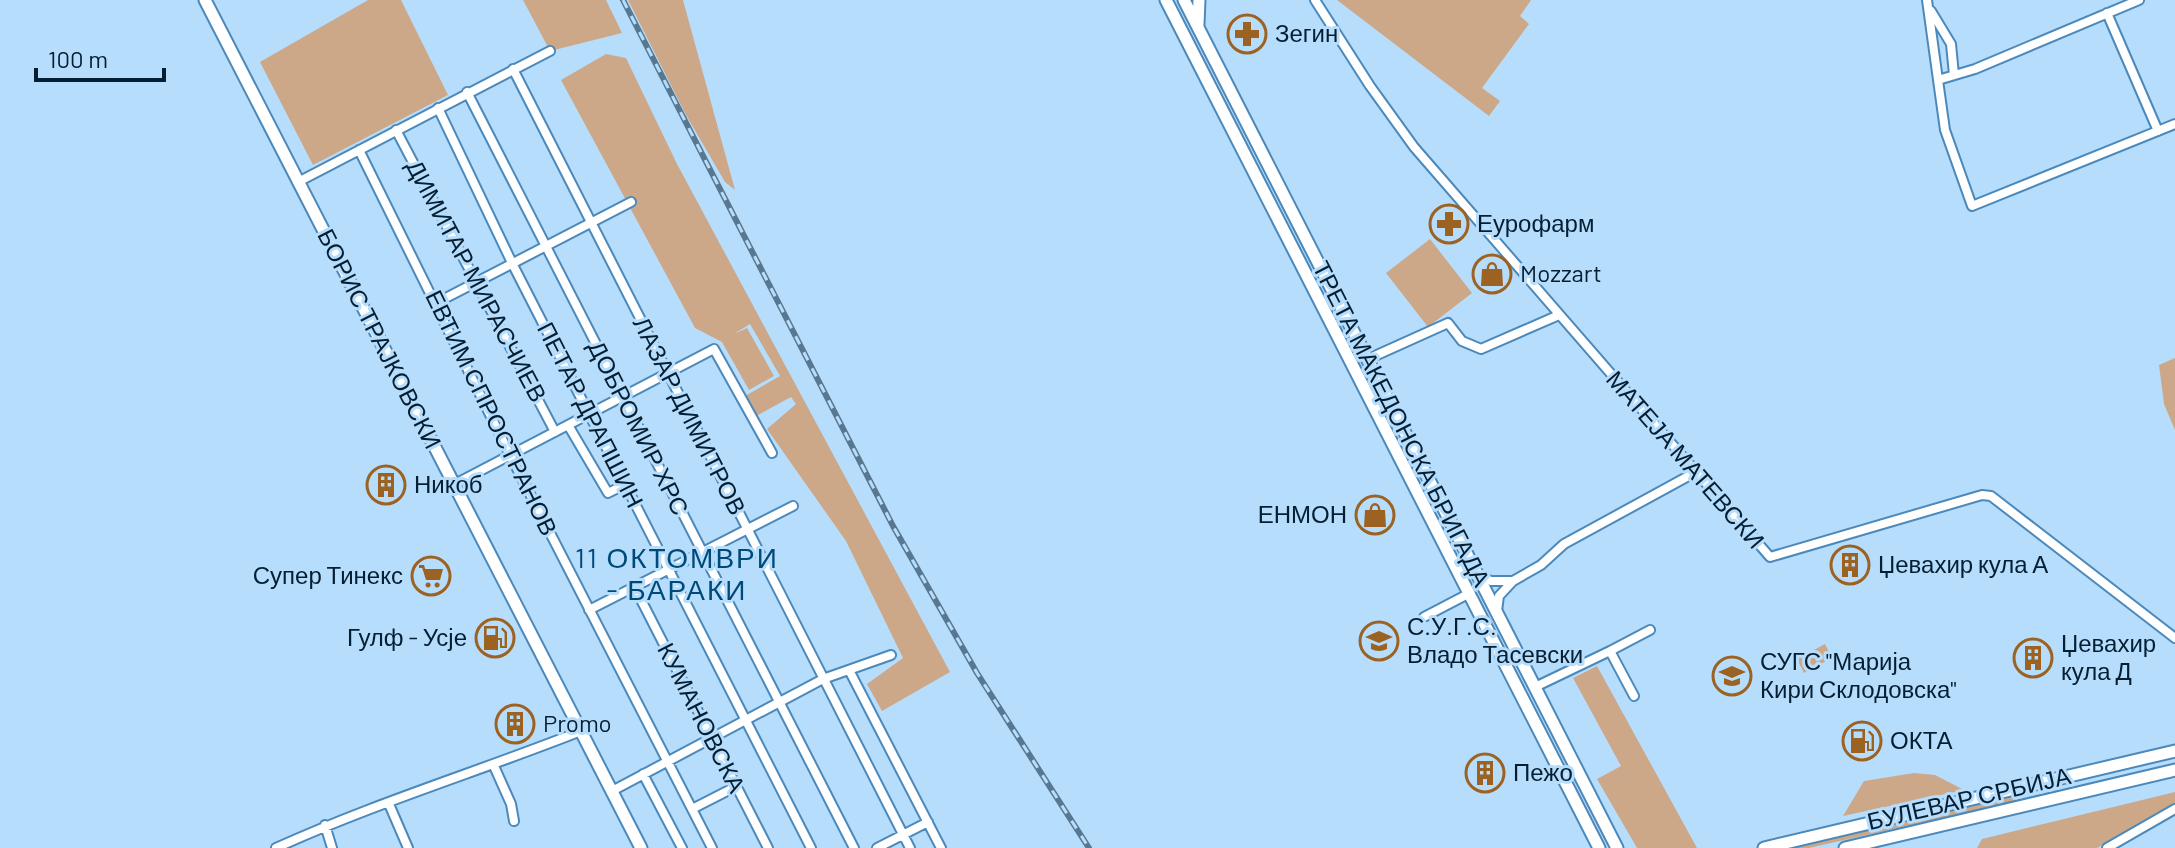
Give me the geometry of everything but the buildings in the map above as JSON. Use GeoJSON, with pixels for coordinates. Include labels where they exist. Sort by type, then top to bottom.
{"type":"FeatureCollection","features":[{"type":"Feature","properties":{"kind":"street","name":"БОРИС ТРАЈКОВСКИ"},"geometry":{"type":"LineString","coordinates":[[205,0],[641,848]]}},
{"type":"Feature","properties":{"kind":"street","name":"ТРЕТА МАКЕДОНСКА БРИГАДА"},"geometry":{"type":"LineString","coordinates":[[1166,0],[1596,845]]}},
{"type":"Feature","properties":{"kind":"street","name":"ТРЕТА МАКЕДОНСКА БРИГАДА"},"geometry":{"type":"LineString","coordinates":[[1184,0],[1619,848]]}},
{"type":"Feature","properties":{"kind":"street"},"geometry":{"type":"LineString","coordinates":[[1198,26],[1199,0]]}},
{"type":"Feature","properties":{"kind":"street","name":"МАТЕЈА МАТЕВСКИ"},"geometry":{"type":"LineString","coordinates":[[1315,0],[1370,86],[1414,147],[1770,557],[1982,495],[1991,496],[2175,638]]}},
{"type":"Feature","properties":{"kind":"street"},"geometry":{"type":"LineString","coordinates":[[1927,0],[1951,44],[1954,75]]}},
{"type":"Feature","properties":{"kind":"street"},"geometry":{"type":"LineString","coordinates":[[1938,80],[2139,0]]}},
{"type":"Feature","properties":{"kind":"street"},"geometry":{"type":"LineString","coordinates":[[1931,11],[1945,130],[1972,206],[2175,124]]}},
{"type":"Feature","properties":{"kind":"street"},"geometry":{"type":"LineString","coordinates":[[2107,13],[2158,131]]}},
{"type":"Feature","properties":{"kind":"street"},"geometry":{"type":"LineString","coordinates":[[298,182],[550,51]]}},
{"type":"Feature","properties":{"kind":"street","name":"ЛАЗАР ДИМИТРОВ"},"geometry":{"type":"LineString","coordinates":[[513,69],[910,848]]}},
{"type":"Feature","properties":{"kind":"street","name":"ДОБРОМИР ХРС"},"geometry":{"type":"LineString","coordinates":[[467,92],[854,848]]}},
{"type":"Feature","properties":{"kind":"street","name":"ПЕТАР ДРАПШИН"},"geometry":{"type":"LineString","coordinates":[[438,108],[513,265],[811,848]]}},
{"type":"Feature","properties":{"kind":"street","name":"ДИМИТАР МИРАСЧИЕВ"},"geometry":{"type":"LineString","coordinates":[[396,130],[555,432]]}},
{"type":"Feature","properties":{"kind":"street","name":"ЕВТИМ СПРОСТРАНОВ"},"geometry":{"type":"LineString","coordinates":[[359,150],[510,455],[712,848]]}},
{"type":"Feature","properties":{"kind":"street"},"geometry":{"type":"LineString","coordinates":[[436,303],[631,202]]}},
{"type":"Feature","properties":{"kind":"street"},"geometry":{"type":"LineString","coordinates":[[1368,359],[1448,323],[1462,341],[1481,349],[1559,315]]}},
{"type":"Feature","properties":{"kind":"street"},"geometry":{"type":"LineString","coordinates":[[453,485],[714,349],[772,453]]}},
{"type":"Feature","properties":{"kind":"street"},"geometry":{"type":"LineString","coordinates":[[568,425],[608,493],[626,484]]}},
{"type":"Feature","properties":{"kind":"street"},"geometry":{"type":"LineString","coordinates":[[1497,612],[1499,596],[1513,581],[1585,532],[1694,473]]}},
{"type":"Feature","properties":{"kind":"street"},"geometry":{"type":"LineString","coordinates":[[589,610],[793,506]]}},
{"type":"Feature","properties":{"kind":"street"},"geometry":{"type":"LineString","coordinates":[[1479,576],[1491,581],[1513,581]]}},
{"type":"Feature","properties":{"kind":"street","name":"КУМАНОВСКА"},"geometry":{"type":"LineString","coordinates":[[635,588],[768,848]]}},
{"type":"Feature","properties":{"kind":"street"},"geometry":{"type":"LineString","coordinates":[[1424,617],[1470,593]]}},
{"type":"Feature","properties":{"kind":"street"},"geometry":{"type":"LineString","coordinates":[[1535,687],[1650,630]]}},
{"type":"Feature","properties":{"kind":"street"},"geometry":{"type":"LineString","coordinates":[[1610,651],[1634,696]]}},
{"type":"Feature","properties":{"kind":"street"},"geometry":{"type":"LineString","coordinates":[[612,791],[823,679],[891,655]]}},
{"type":"Feature","properties":{"kind":"street"},"geometry":{"type":"LineString","coordinates":[[849,670],[941,848]]}},
{"type":"Feature","properties":{"kind":"street"},"geometry":{"type":"LineString","coordinates":[[276,848],[325,825],[494,766],[581,731]]}},
{"type":"Feature","properties":{"kind":"street","name":"БУЛЕВАР СРБИЈА"},"geometry":{"type":"LineString","coordinates":[[1768,847],[2175,751]]}},
{"type":"Feature","properties":{"kind":"street"},"geometry":{"type":"LineString","coordinates":[[494,766],[511,804],[514,821]]}},
{"type":"Feature","properties":{"kind":"street","name":"БУЛЕВАР СРБИЈА"},"geometry":{"type":"LineString","coordinates":[[1845,848],[2175,770]]}},
{"type":"Feature","properties":{"kind":"street"},"geometry":{"type":"LineString","coordinates":[[643,774],[682,848]]}},
{"type":"Feature","properties":{"kind":"street"},"geometry":{"type":"LineString","coordinates":[[692,809],[737,786]]}},
{"type":"Feature","properties":{"kind":"street"},"geometry":{"type":"LineString","coordinates":[[389,804],[408,848]]}},
{"type":"Feature","properties":{"kind":"street"},"geometry":{"type":"LineString","coordinates":[[2107,848],[2118,846],[2175,809]]}},
{"type":"Feature","properties":{"kind":"street"},"geometry":{"type":"LineString","coordinates":[[877,848],[928,822]]}},
{"type":"Feature","properties":{"kind":"street"},"geometry":{"type":"LineString","coordinates":[[325,825],[332,848]]}},
{"type":"Feature","properties":{"kind":"shaded area"},"geometry":{"type":"Polygon","coordinates":[[[368,0],[401,0],[448,95],[313,165],[260,62],[368,0]]]}},
{"type":"Feature","properties":{"kind":"shaded area"},"geometry":{"type":"Polygon","coordinates":[[[523,0],[606,0],[622,33],[550,51],[523,0]]]}},
{"type":"Feature","properties":{"kind":"shaded area"},"geometry":{"type":"Polygon","coordinates":[[[628,0],[683,0],[735,190],[725,182],[686,115],[628,0]]]}},
{"type":"Feature","properties":{"kind":"shaded area"},"geometry":{"type":"Polygon","coordinates":[[[1337,0],[1531,0],[1520,16],[1529,24],[1482,88],[1500,101],[1489,116],[1337,0]]]}},
{"type":"Feature","properties":{"kind":"shaded area"},"geometry":{"type":"Polygon","coordinates":[[[606,54],[626,58],[677,164],[950,672],[882,711],[867,684],[903,658],[846,541],[767,429],[796,404],[791,397],[756,416],[745,396],[780,376],[750,324],[734,334],[747,328],[774,376],[749,390],[722,342],[695,328],[561,80],[606,54]]]}},
{"type":"Feature","properties":{"kind":"shaded area"},"geometry":{"type":"Polygon","coordinates":[[[1430,239],[1472,293],[1428,327],[1386,273],[1430,239]]]}},
{"type":"Feature","properties":{"kind":"shaded area"},"geometry":{"type":"Polygon","coordinates":[[[2175,358],[2175,430],[2164,404],[2159,365],[2175,358]]]}},
{"type":"Feature","properties":{"kind":"shaded area"},"geometry":{"type":"Polygon","coordinates":[[[1825,644],[1832,658],[1804,673],[1797,659],[1825,644]]]}},
{"type":"Feature","properties":{"kind":"shaded area"},"geometry":{"type":"Polygon","coordinates":[[[1597,666],[1697,848],[1637,848],[1597,779],[1621,766],[1573,678],[1597,666]]]}},
{"type":"Feature","properties":{"kind":"shaded area"},"geometry":{"type":"Polygon","coordinates":[[[1914,773],[1935,775],[1964,790],[1843,816],[1864,781],[1914,773]]]}},
{"type":"Feature","properties":{"kind":"shaded area"},"geometry":{"type":"Polygon","coordinates":[[[2175,792],[2175,803],[2097,848],[1977,848],[1982,839],[2175,792]]]}},
{"type":"Feature","properties":{"kind":"shaded area"},"geometry":{"type":"Polygon","coordinates":[[[2019,793],[2021,800],[1809,848],[1793,848],[2019,793]]]}},
{"type":"Feature","properties":{"kind":"railway"},"geometry":{"type":"LineString","coordinates":[[623,0],[893,526],[977,673],[1089,848]]}},
{"type":"Feature","properties":{"kind":"place","name":"Зегин"},"geometry":{"type":"Point","coordinates":[1247,34]}},
{"type":"Feature","properties":{"kind":"place","name":"Еурофарм"},"geometry":{"type":"Point","coordinates":[1449,224]}},
{"type":"Feature","properties":{"kind":"place","name":"Mozzart"},"geometry":{"type":"Point","coordinates":[1492,274]}},
{"type":"Feature","properties":{"kind":"place","name":"Никоб"},"geometry":{"type":"Point","coordinates":[386,485]}},
{"type":"Feature","properties":{"kind":"place","name":"ЕНМОН"},"geometry":{"type":"Point","coordinates":[1375,515]}},
{"type":"Feature","properties":{"kind":"place","name":"Џевахир кула А"},"geometry":{"type":"Point","coordinates":[1850,565]}},
{"type":"Feature","properties":{"kind":"place","name":"Супер Тинекс"},"geometry":{"type":"Point","coordinates":[431,576]}},
{"type":"Feature","properties":{"kind":"place","name":"Гулф - Усје"},"geometry":{"type":"Point","coordinates":[495,638]}},
{"type":"Feature","properties":{"kind":"place","name":"С.У.Г.С. Владо Тасевски"},"geometry":{"type":"Point","coordinates":[1379,641]}},
{"type":"Feature","properties":{"kind":"place","name":"Џевахир кула Д"},"geometry":{"type":"Point","coordinates":[2033,658]}},
{"type":"Feature","properties":{"kind":"place","name":"СУГС \"Марија Кири Склодовска\""},"geometry":{"type":"Point","coordinates":[1732,676]}},
{"type":"Feature","properties":{"kind":"place","name":"Promo"},"geometry":{"type":"Point","coordinates":[515,724]}},
{"type":"Feature","properties":{"kind":"place","name":"ОКТА"},"geometry":{"type":"Point","coordinates":[1862,741]}},
{"type":"Feature","properties":{"kind":"place","name":"Пежо"},"geometry":{"type":"Point","coordinates":[1485,773]}},
{"type":"Feature","properties":{"kind":"district","name":"11 ОКТОМВРИ - БАРАКИ"},"geometry":{"type":"Point","coordinates":[677,574]}}]}
